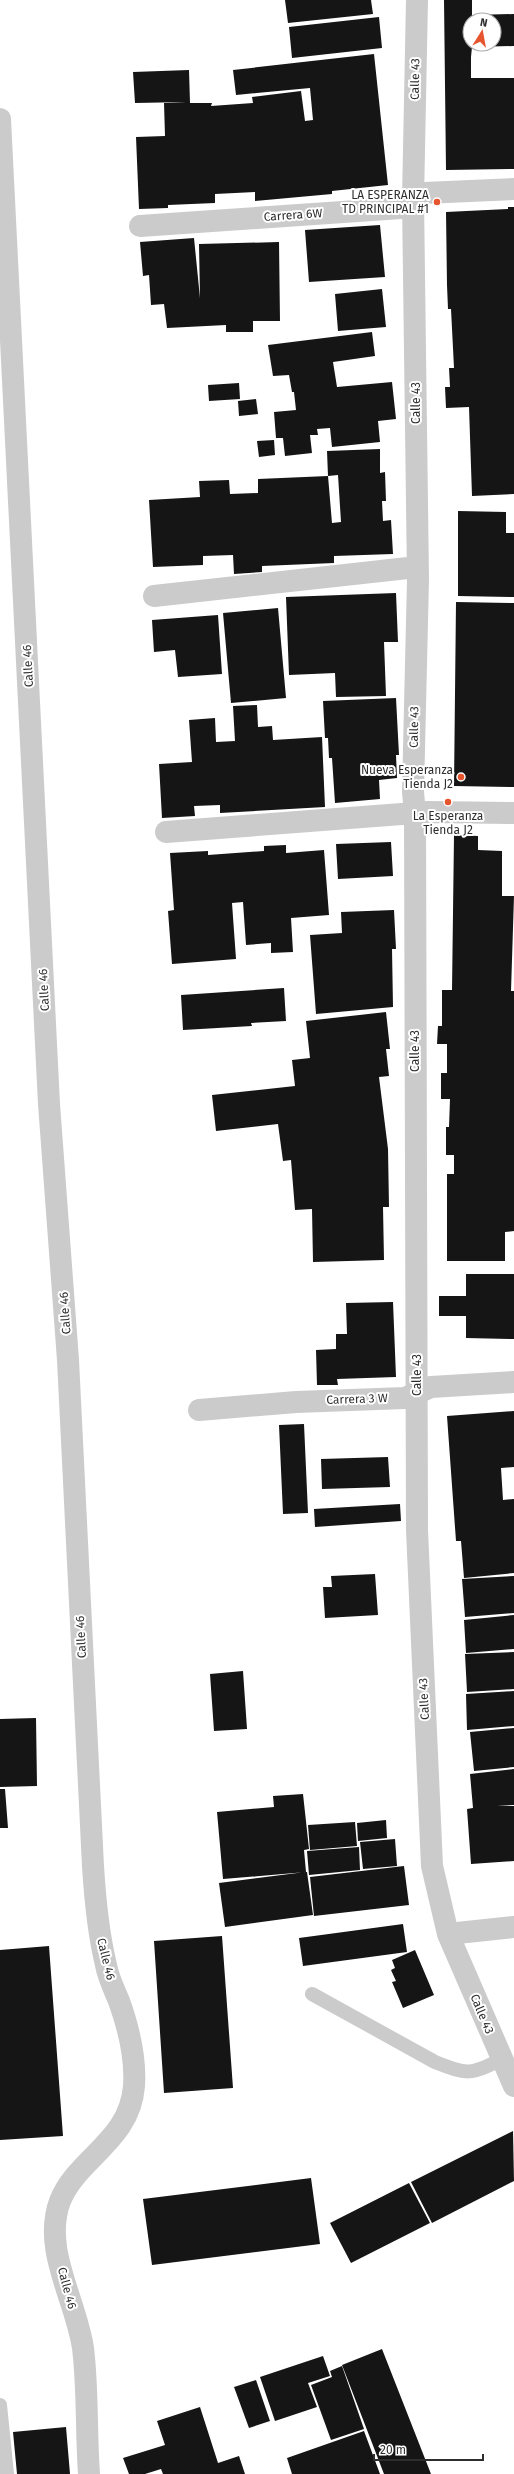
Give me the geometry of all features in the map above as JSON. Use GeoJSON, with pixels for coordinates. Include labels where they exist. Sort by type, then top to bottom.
{"type":"FeatureCollection","features":[{"type":"Feature","properties":{"kind":"street","name":"Calle 43"},"geometry":{"type":"LineString","coordinates":[[417,0],[413,199],[417,566],[413,792],[415,814],[417,1530],[432,1866],[448,1934],[514,2086]]}},
{"type":"Feature","properties":{"kind":"street","name":"Calle 46"},"geometry":{"type":"LineString","coordinates":[[0,119],[49,1104],[68,1360],[92,1866],[97,1919],[106,1966],[123,2012],[134,2050],[134,2088],[125,2118],[105,2147],[77,2174],[61,2200],[55,2221],[56,2248],[82,2348],[89,2474]]}},
{"type":"Feature","properties":{"kind":"street","name":"Carrera 6W"},"geometry":{"type":"LineString","coordinates":[[140,226],[401,208],[424,193],[514,189]]}},
{"type":"Feature","properties":{"kind":"street"},"geometry":{"type":"LineString","coordinates":[[154,596],[417,566]]}},
{"type":"Feature","properties":{"kind":"street"},"geometry":{"type":"LineString","coordinates":[[166,832],[428,812],[514,813]]}},
{"type":"Feature","properties":{"kind":"street","name":"Carrera 3 W"},"geometry":{"type":"LineString","coordinates":[[199,1410],[296,1402],[405,1398],[430,1387],[514,1382]]}},
{"type":"Feature","properties":{"kind":"street"},"geometry":{"type":"LineString","coordinates":[[448,1934],[514,1927]]}},
{"type":"Feature","properties":{"kind":"lane"},"geometry":{"type":"LineString","coordinates":[[312,1994],[435,2062],[456,2070],[475,2072],[502,2059]]}},
{"type":"Feature","properties":{"kind":"lane"},"geometry":{"type":"LineString","coordinates":[[0,2405],[7,2474]]}},
{"type":"Feature","properties":{"kind":"building"},"geometry":{"type":"Polygon","coordinates":[[[285,0],[371,0],[373,14],[288,23],[285,0]]]}},
{"type":"Feature","properties":{"kind":"building"},"geometry":{"type":"Polygon","coordinates":[[[444,0],[472,0],[472,12],[462,12],[462,52],[472,52],[471,78],[514,78],[514,169],[446,170],[444,0]]]}},
{"type":"Feature","properties":{"kind":"building"},"geometry":{"type":"Polygon","coordinates":[[[502,14],[514,14],[514,46],[502,46],[502,14]]]}},
{"type":"Feature","properties":{"kind":"building"},"geometry":{"type":"Polygon","coordinates":[[[379,17],[382,48],[292,58],[289,27],[379,17]]]}},
{"type":"Feature","properties":{"kind":"building"},"geometry":{"type":"Polygon","coordinates":[[[374,54],[388,185],[332,191],[332,194],[255,201],[255,192],[215,194],[215,203],[168,205],[168,208],[139,209],[136,137],[165,136],[164,103],[186,102],[135,103],[133,72],[189,70],[190,103],[212,103],[211,106],[253,103],[252,97],[301,91],[305,121],[313,120],[310,88],[236,95],[233,70],[374,54]]]}},
{"type":"Feature","properties":{"kind":"building"},"geometry":{"type":"Polygon","coordinates":[[[508,207],[514,207],[514,494],[472,496],[469,407],[446,408],[445,387],[450,387],[449,368],[454,368],[451,309],[448,309],[446,212],[508,209],[508,207]]]}},
{"type":"Feature","properties":{"kind":"building"},"geometry":{"type":"Polygon","coordinates":[[[380,225],[385,277],[309,282],[305,230],[380,225]]]}},
{"type":"Feature","properties":{"kind":"building"},"geometry":{"type":"Polygon","coordinates":[[[194,238],[200,298],[199,244],[279,242],[280,321],[253,321],[253,332],[226,332],[226,325],[167,328],[164,304],[151,305],[149,275],[143,276],[140,242],[194,238]]]}},
{"type":"Feature","properties":{"kind":"building"},"geometry":{"type":"Polygon","coordinates":[[[382,289],[386,327],[338,331],[335,294],[382,289]]]}},
{"type":"Feature","properties":{"kind":"building"},"geometry":{"type":"Polygon","coordinates":[[[372,332],[375,356],[333,362],[337,387],[392,382],[396,419],[378,421],[380,442],[332,447],[330,428],[317,429],[318,435],[310,435],[312,453],[285,456],[283,438],[276,438],[274,412],[296,410],[294,392],[292,392],[289,375],[273,376],[268,345],[372,332]]]}},
{"type":"Feature","properties":{"kind":"building"},"geometry":{"type":"Polygon","coordinates":[[[239,383],[240,399],[209,401],[208,385],[239,383]]]}},
{"type":"Feature","properties":{"kind":"building"},"geometry":{"type":"Polygon","coordinates":[[[256,399],[258,414],[239,416],[238,401],[256,399]]]}},
{"type":"Feature","properties":{"kind":"building"},"geometry":{"type":"Polygon","coordinates":[[[274,440],[275,455],[259,457],[257,441],[274,440]]]}},
{"type":"Feature","properties":{"kind":"building"},"geometry":{"type":"Polygon","coordinates":[[[380,449],[380,473],[385,472],[386,501],[382,501],[383,521],[391,520],[393,554],[334,556],[334,563],[262,566],[262,572],[234,574],[233,555],[203,556],[203,565],[153,567],[149,500],[200,497],[199,481],[229,480],[230,494],[258,493],[258,479],[328,476],[327,451],[380,449]],[[338,475],[328,476],[332,523],[341,522],[338,475]]]}},
{"type":"Feature","properties":{"kind":"building"},"geometry":{"type":"Polygon","coordinates":[[[458,511],[506,512],[506,533],[514,533],[514,597],[458,596],[458,511]]]}},
{"type":"Feature","properties":{"kind":"building"},"geometry":{"type":"Polygon","coordinates":[[[396,593],[398,642],[384,642],[386,696],[336,697],[335,673],[289,675],[286,597],[396,593]]]}},
{"type":"Feature","properties":{"kind":"building"},"geometry":{"type":"Polygon","coordinates":[[[456,602],[514,603],[514,787],[454,786],[456,602]]]}},
{"type":"Feature","properties":{"kind":"building"},"geometry":{"type":"Polygon","coordinates":[[[278,608],[286,698],[231,703],[223,613],[278,608]]]}},
{"type":"Feature","properties":{"kind":"building"},"geometry":{"type":"Polygon","coordinates":[[[218,615],[222,674],[178,677],[175,650],[154,652],[152,620],[218,615]]]}},
{"type":"Feature","properties":{"kind":"building"},"geometry":{"type":"Polygon","coordinates":[[[396,698],[399,755],[396,755],[397,778],[379,780],[380,799],[335,803],[332,758],[329,758],[328,738],[325,738],[323,701],[396,698]]]}},
{"type":"Feature","properties":{"kind":"building"},"geometry":{"type":"Polygon","coordinates":[[[257,705],[258,727],[272,726],[273,740],[322,737],[325,807],[220,813],[220,805],[194,806],[195,816],[162,818],[159,764],[192,762],[189,720],[215,718],[216,742],[235,741],[233,706],[257,705]]]}},
{"type":"Feature","properties":{"kind":"building"},"geometry":{"type":"Polygon","coordinates":[[[454,835],[478,836],[478,850],[502,851],[502,896],[514,896],[511,991],[514,991],[514,1231],[505,1232],[505,1261],[447,1261],[447,1174],[454,1174],[454,1155],[446,1155],[446,1127],[449,1127],[450,1099],[441,1099],[441,1073],[447,1073],[447,1044],[437,1044],[438,1026],[442,1026],[442,990],[452,990],[454,835]]]}},
{"type":"Feature","properties":{"kind":"building"},"geometry":{"type":"Polygon","coordinates":[[[391,842],[393,876],[338,879],[336,844],[391,842]]]}},
{"type":"Feature","properties":{"kind":"building"},"geometry":{"type":"Polygon","coordinates":[[[286,845],[286,853],[324,850],[329,915],[291,918],[293,952],[271,953],[271,943],[246,945],[243,902],[232,903],[236,959],[172,964],[168,911],[174,910],[170,853],[208,851],[208,855],[264,851],[264,846],[286,845]]]}},
{"type":"Feature","properties":{"kind":"building"},"geometry":{"type":"Polygon","coordinates":[[[394,910],[396,949],[392,949],[393,1007],[316,1014],[310,935],[342,933],[341,912],[394,910]]]}},
{"type":"Feature","properties":{"kind":"building"},"geometry":{"type":"Polygon","coordinates":[[[284,988],[286,1021],[251,1023],[252,1026],[183,1030],[181,995],[284,988]]]}},
{"type":"Feature","properties":{"kind":"building"},"geometry":{"type":"Polygon","coordinates":[[[386,1012],[390,1049],[386,1049],[389,1076],[379,1077],[388,1149],[389,1207],[383,1207],[384,1260],[313,1262],[312,1209],[295,1210],[291,1160],[283,1161],[278,1124],[216,1131],[212,1095],[295,1086],[292,1060],[310,1058],[306,1021],[386,1012]]]}},
{"type":"Feature","properties":{"kind":"building"},"geometry":{"type":"Polygon","coordinates":[[[466,1274],[514,1274],[514,1339],[466,1338],[466,1316],[439,1316],[439,1296],[466,1296],[466,1274]]]}},
{"type":"Feature","properties":{"kind":"building"},"geometry":{"type":"Polygon","coordinates":[[[393,1302],[396,1377],[337,1379],[338,1385],[317,1385],[316,1350],[336,1349],[336,1334],[347,1334],[346,1303],[393,1302]]]}},
{"type":"Feature","properties":{"kind":"building"},"geometry":{"type":"Polygon","coordinates":[[[514,1411],[514,1467],[501,1468],[503,1500],[514,1499],[514,1573],[464,1578],[461,1541],[456,1541],[447,1416],[514,1411]]]}},
{"type":"Feature","properties":{"kind":"building"},"geometry":{"type":"Polygon","coordinates":[[[304,1424],[308,1513],[283,1514],[279,1425],[304,1424]]]}},
{"type":"Feature","properties":{"kind":"building"},"geometry":{"type":"Polygon","coordinates":[[[388,1457],[390,1487],[322,1489],[321,1459],[388,1457]]]}},
{"type":"Feature","properties":{"kind":"building"},"geometry":{"type":"Polygon","coordinates":[[[400,1504],[401,1521],[315,1527],[314,1509],[400,1504]]]}},
{"type":"Feature","properties":{"kind":"building"},"geometry":{"type":"Polygon","coordinates":[[[375,1574],[378,1615],[325,1618],[323,1587],[332,1587],[331,1576],[375,1574]]]}},
{"type":"Feature","properties":{"kind":"building"},"geometry":{"type":"Polygon","coordinates":[[[514,1576],[514,1613],[465,1617],[462,1579],[514,1576]]]}},
{"type":"Feature","properties":{"kind":"building"},"geometry":{"type":"Polygon","coordinates":[[[514,1615],[514,1649],[466,1653],[464,1620],[514,1615]]]}},
{"type":"Feature","properties":{"kind":"building"},"geometry":{"type":"Polygon","coordinates":[[[514,1652],[514,1689],[467,1692],[465,1654],[514,1652]]]}},
{"type":"Feature","properties":{"kind":"building"},"geometry":{"type":"Polygon","coordinates":[[[243,1671],[247,1729],[214,1731],[210,1674],[243,1671]]]}},
{"type":"Feature","properties":{"kind":"building"},"geometry":{"type":"Polygon","coordinates":[[[514,1691],[514,1726],[467,1730],[466,1694],[514,1691]]]}},
{"type":"Feature","properties":{"kind":"building"},"geometry":{"type":"Polygon","coordinates":[[[36,1718],[37,1786],[0,1787],[0,1719],[36,1718]]]}},
{"type":"Feature","properties":{"kind":"building"},"geometry":{"type":"Polygon","coordinates":[[[514,1728],[514,1767],[474,1771],[470,1732],[514,1728]]]}},
{"type":"Feature","properties":{"kind":"building"},"geometry":{"type":"Polygon","coordinates":[[[514,1769],[514,1805],[497,1806],[514,1806],[514,1861],[471,1864],[467,1809],[473,1808],[470,1774],[514,1769]]]}},
{"type":"Feature","properties":{"kind":"building"},"geometry":{"type":"Polygon","coordinates":[[[0,1789],[5,1789],[8,1828],[0,1828],[0,1789]]]}},
{"type":"Feature","properties":{"kind":"building"},"geometry":{"type":"Polygon","coordinates":[[[303,1794],[309,1849],[304,1850],[306,1872],[223,1879],[217,1812],[274,1807],[273,1796],[303,1794]]]}},
{"type":"Feature","properties":{"kind":"building"},"geometry":{"type":"Polygon","coordinates":[[[386,1820],[387,1838],[358,1841],[357,1823],[386,1820]]]}},
{"type":"Feature","properties":{"kind":"building"},"geometry":{"type":"Polygon","coordinates":[[[355,1822],[357,1846],[310,1850],[308,1825],[355,1822]]]}},
{"type":"Feature","properties":{"kind":"building"},"geometry":{"type":"Polygon","coordinates":[[[395,1839],[397,1866],[363,1869],[360,1842],[395,1839]]]}},
{"type":"Feature","properties":{"kind":"building"},"geometry":{"type":"Polygon","coordinates":[[[359,1847],[360,1870],[309,1875],[307,1851],[359,1847]]]}},
{"type":"Feature","properties":{"kind":"building"},"geometry":{"type":"Polygon","coordinates":[[[404,1866],[409,1905],[314,1916],[310,1877],[404,1866]]]}},
{"type":"Feature","properties":{"kind":"building"},"geometry":{"type":"Polygon","coordinates":[[[307,1872],[313,1915],[225,1927],[219,1883],[307,1872]]]}},
{"type":"Feature","properties":{"kind":"building"},"geometry":{"type":"Polygon","coordinates":[[[403,1924],[407,1952],[303,1966],[299,1938],[403,1924]]]}},
{"type":"Feature","properties":{"kind":"building"},"geometry":{"type":"Polygon","coordinates":[[[222,1936],[233,2088],[164,2093],[154,1941],[222,1936]]]}},
{"type":"Feature","properties":{"kind":"building"},"geometry":{"type":"Polygon","coordinates":[[[49,1946],[63,2136],[0,2140],[0,1950],[49,1946]]]}},
{"type":"Feature","properties":{"kind":"building"},"geometry":{"type":"Polygon","coordinates":[[[415,1950],[434,1995],[403,2008],[392,1982],[396,1981],[391,1970],[395,1968],[392,1960],[415,1950]]]}},
{"type":"Feature","properties":{"kind":"building"},"geometry":{"type":"Polygon","coordinates":[[[513,2131],[514,2181],[432,2223],[411,2182],[513,2131]]]}},
{"type":"Feature","properties":{"kind":"building"},"geometry":{"type":"Polygon","coordinates":[[[311,2178],[320,2244],[152,2265],[143,2199],[311,2178]]]}},
{"type":"Feature","properties":{"kind":"building"},"geometry":{"type":"Polygon","coordinates":[[[409,2183],[430,2223],[351,2263],[330,2223],[409,2183]]]}},
{"type":"Feature","properties":{"kind":"building"},"geometry":{"type":"Polygon","coordinates":[[[382,2349],[431,2474],[384,2474],[342,2365],[382,2349]]]}},
{"type":"Feature","properties":{"kind":"building"},"geometry":{"type":"Polygon","coordinates":[[[323,2356],[330,2376],[308,2383],[317,2407],[275,2421],[260,2377],[323,2356]]]}},
{"type":"Feature","properties":{"kind":"building"},"geometry":{"type":"Polygon","coordinates":[[[342,2366],[364,2429],[331,2440],[311,2385],[332,2377],[330,2371],[342,2366]]]}},
{"type":"Feature","properties":{"kind":"building"},"geometry":{"type":"Polygon","coordinates":[[[256,2380],[270,2421],[249,2428],[234,2387],[256,2380]]]}},
{"type":"Feature","properties":{"kind":"building"},"geometry":{"type":"Polygon","coordinates":[[[200,2407],[218,2463],[239,2456],[245,2474],[163,2474],[161,2469],[145,2474],[129,2474],[123,2458],[165,2445],[157,2421],[200,2407]]]}},
{"type":"Feature","properties":{"kind":"building"},"geometry":{"type":"Polygon","coordinates":[[[66,2427],[70,2474],[17,2474],[13,2432],[66,2427]]]}},
{"type":"Feature","properties":{"kind":"building"},"geometry":{"type":"Polygon","coordinates":[[[364,2431],[380,2474],[292,2474],[287,2458],[364,2431]]]}},
{"type":"Feature","properties":{"kind":"place","name":"LA ESPERANZA TD PRINCIPAL #1"},"geometry":{"type":"Point","coordinates":[437,202]}},
{"type":"Feature","properties":{"kind":"place","name":"Nueva Esperanza Tienda J2"},"geometry":{"type":"Point","coordinates":[461,777]}},
{"type":"Feature","properties":{"kind":"place","name":"La Esperanza Tienda J2"},"geometry":{"type":"Point","coordinates":[448,802]}}]}
